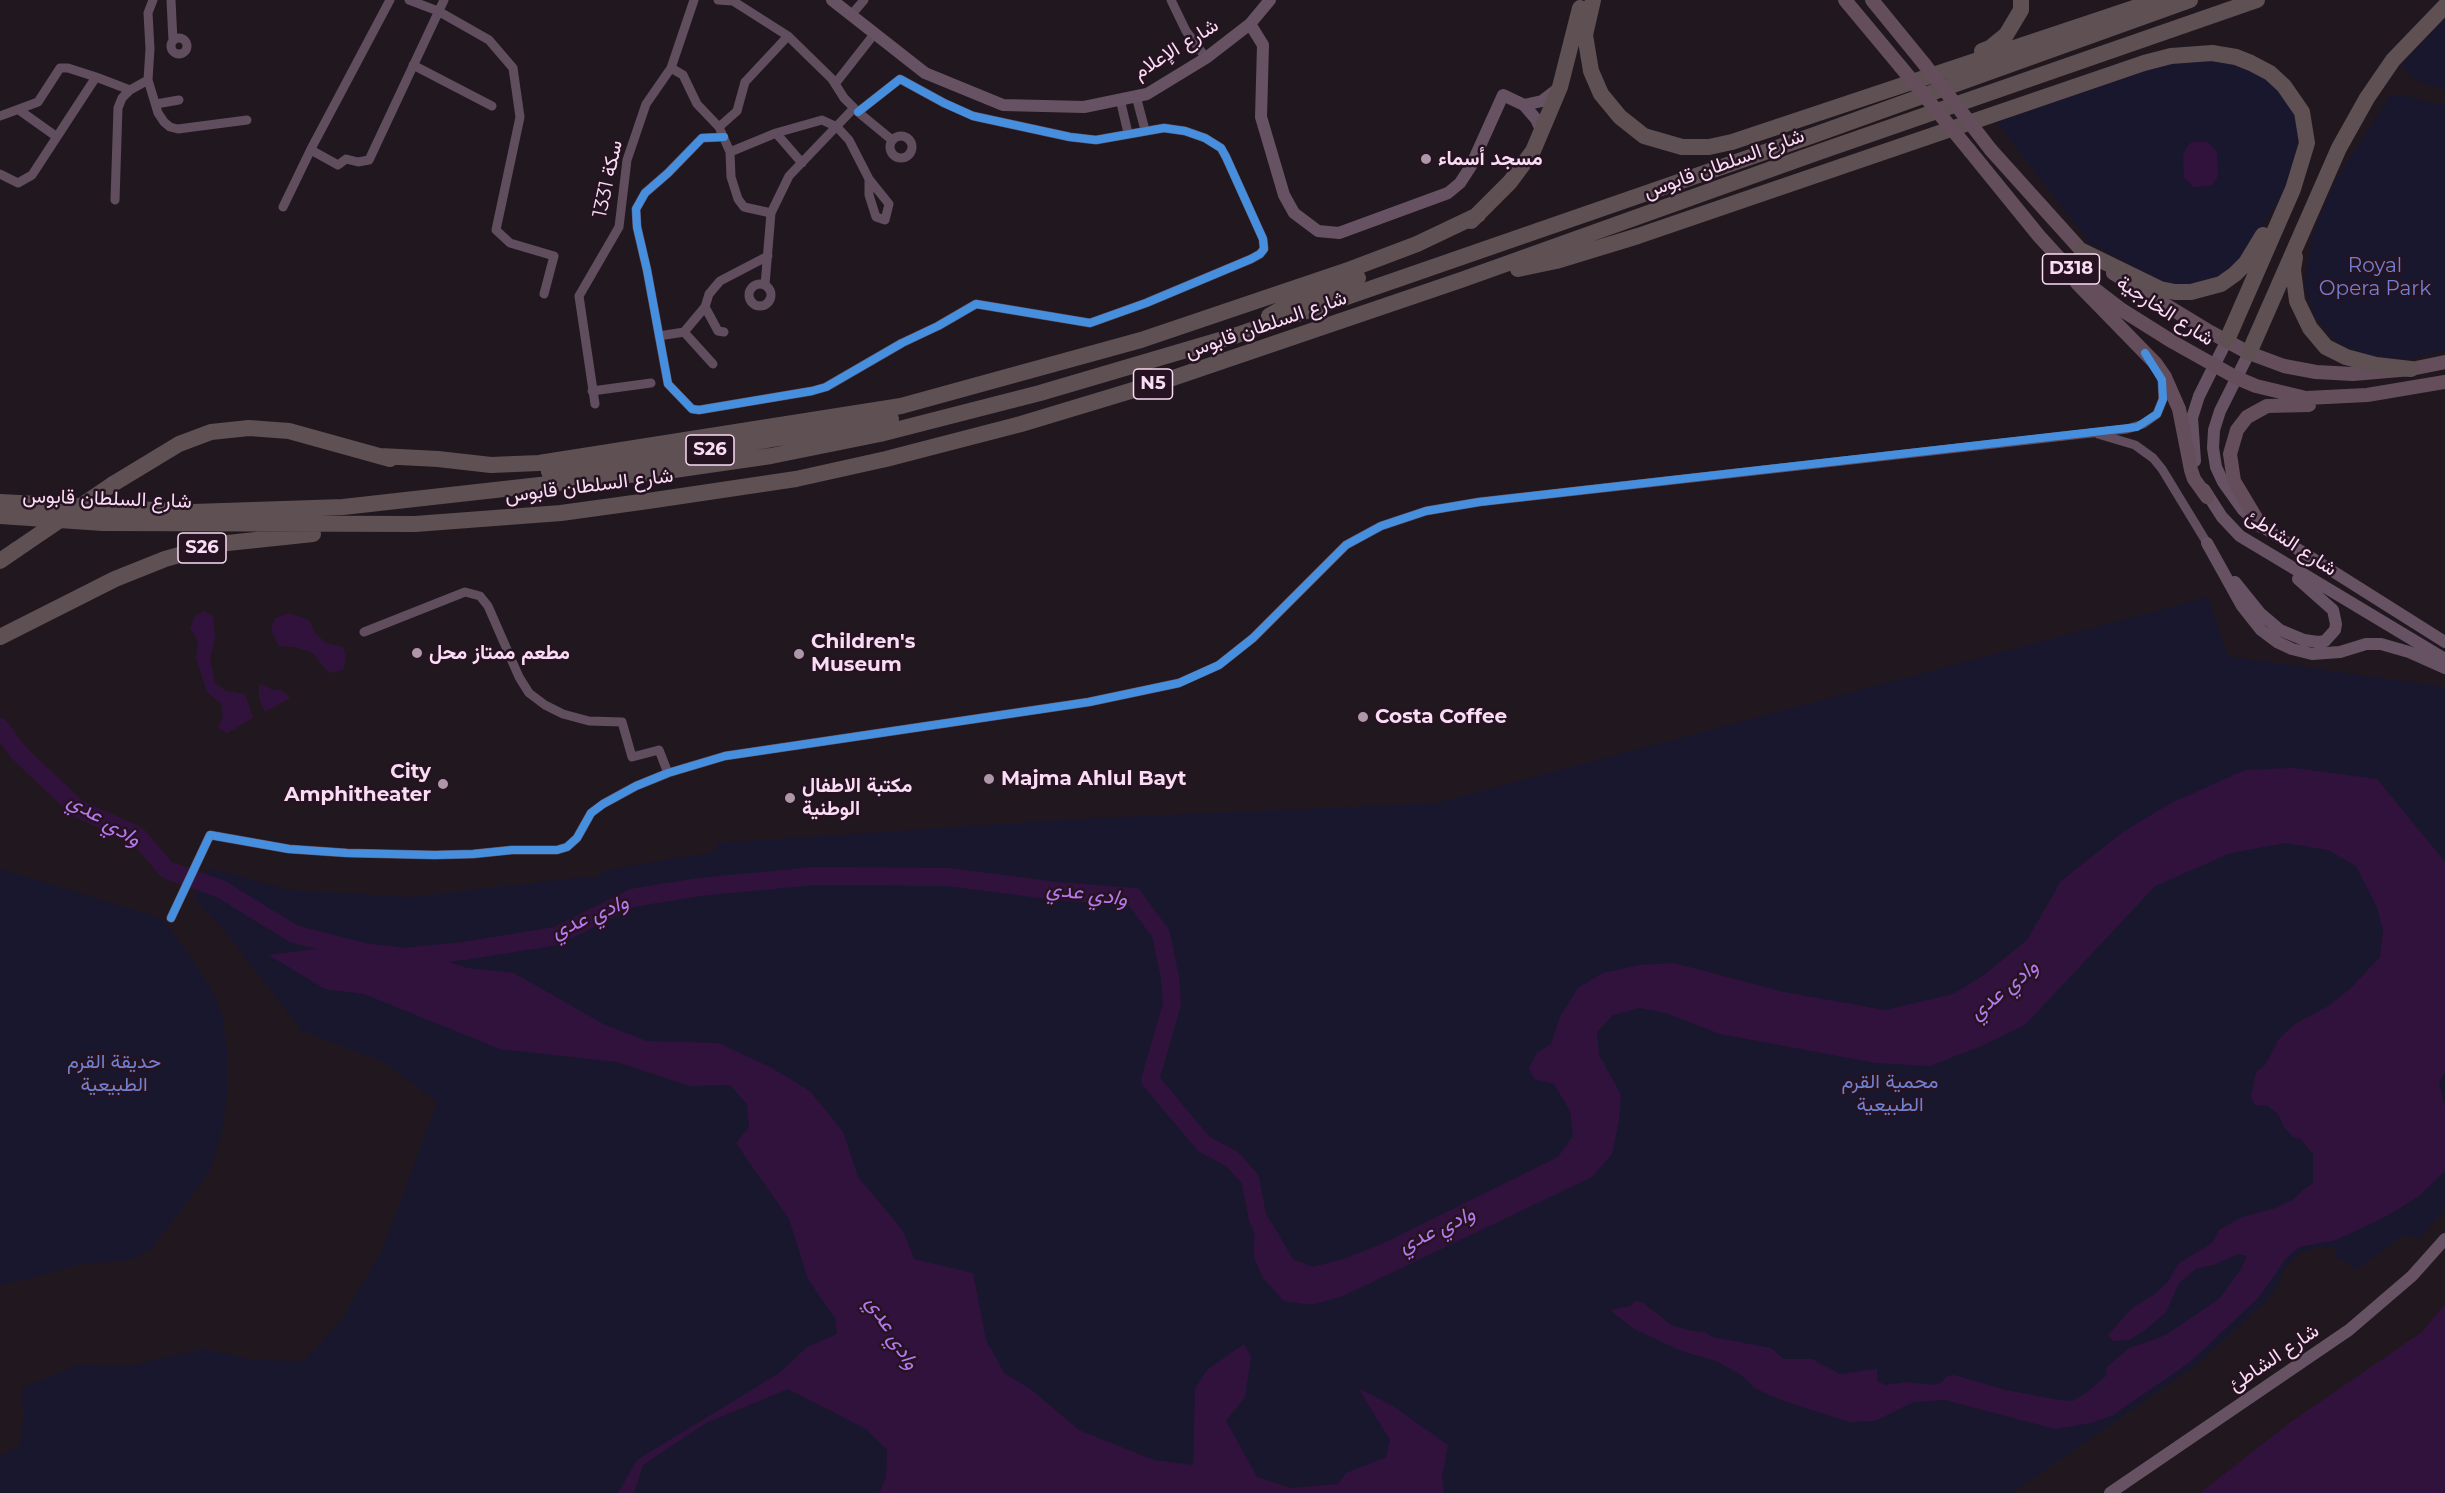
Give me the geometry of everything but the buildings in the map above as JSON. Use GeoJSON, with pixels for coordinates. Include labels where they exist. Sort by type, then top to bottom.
{"type":"FeatureCollection","features":[{"type":"Feature","properties":{"kind":"highway"},"geometry":{"type":"LineString","coordinates":[[1237,335],[1290,304],[1433,248],[1457,233],[1505,189],[1525,164],[1542,132],[1560,87],[1582,0]]}},
{"type":"Feature","properties":{"kind":"highway"},"geometry":{"type":"LineString","coordinates":[[1593,0],[1585,35],[1591,71],[1601,94],[1620,117],[1644,136],[1663,143],[1691,147],[1709,147],[1732,142],[2158,0]]}},
{"type":"Feature","properties":{"kind":"highway","name":"شارع السلطان قابوس"},"geometry":{"type":"LineString","coordinates":[[0,502],[193,512],[343,507],[674,470],[771,456],[880,434],[1040,393],[1237,335],[1814,135],[2190,0]]}},
{"type":"Feature","properties":{"kind":"highway","name":"شارع السلطان قابوس"},"geometry":{"type":"LineString","coordinates":[[0,516],[103,523],[415,524],[561,513],[637,503],[796,478],[886,459],[1021,424],[1170,379],[1461,280],[2256,0]]}},
{"type":"Feature","properties":{"kind":"highway"},"geometry":{"type":"LineString","coordinates":[[1908,83],[1946,64],[1990,48],[2006,35],[2022,3]]}},
{"type":"Feature","properties":{"kind":"highway"},"geometry":{"type":"LineString","coordinates":[[2249,352],[2339,148],[2367,98],[2393,60],[2445,6]]}},
{"type":"Feature","properties":{"kind":"highway"},"geometry":{"type":"LineString","coordinates":[[1461,280],[1556,261],[1617,242],[2144,63],[2190,53],[2212,53],[2236,57],[2270,73],[2295,100],[2305,124],[2307,143],[2293,189],[2227,340]]}},
{"type":"Feature","properties":{"kind":"highway"},"geometry":{"type":"LineString","coordinates":[[2082,252],[2160,289],[2175,292],[2205,289],[2221,284],[2246,263],[2293,189]]}},
{"type":"Feature","properties":{"kind":"highway"},"geometry":{"type":"LineString","coordinates":[[380,456],[491,465],[539,463],[901,406],[1141,340],[1395,253],[1478,215]]}},
{"type":"Feature","properties":{"kind":"highway"},"geometry":{"type":"LineString","coordinates":[[2310,215],[2295,256],[2293,270],[2297,301],[2310,327],[2326,347],[2346,357],[2376,365],[2411,369]]}},
{"type":"Feature","properties":{"kind":"highway","name":"S26"},"geometry":{"type":"LineString","coordinates":[[0,561],[113,484],[179,444],[211,432],[249,428],[289,431],[436,470],[483,476],[528,475],[712,449],[1040,393]]}},
{"type":"Feature","properties":{"kind":"highway","name":"S26"},"geometry":{"type":"LineString","coordinates":[[3,635],[115,579],[165,559],[218,544],[415,524]]}},
{"type":"Feature","properties":{"kind":"main road","name":"شارع الإعلام"},"geometry":{"type":"LineString","coordinates":[[832,0],[925,73],[1003,105],[1084,107],[1147,94],[1206,58],[1250,24],[1270,0]]}},
{"type":"Feature","properties":{"kind":"main road","name":"شارع الخارجية"},"geometry":{"type":"LineString","coordinates":[[1845,0],[2060,259],[2122,310],[2236,378],[2256,386],[2306,398],[2367,395],[2445,382]]}},
{"type":"Feature","properties":{"kind":"main road","name":"شارع الخارجية"},"geometry":{"type":"LineString","coordinates":[[1872,0],[1991,150],[2082,252],[2120,278],[2249,352],[2284,366],[2316,372],[2353,374],[2411,369],[2445,362]]}},
{"type":"Feature","properties":{"kind":"main road"},"geometry":{"type":"LineString","coordinates":[[1880,0],[1910,47]]}},
{"type":"Feature","properties":{"kind":"main road"},"geometry":{"type":"LineString","coordinates":[[1250,24],[1263,45],[1261,117],[1284,195],[1294,213],[1318,231],[1339,233],[1448,193],[1460,183],[1471,166],[1503,95],[1524,105],[1536,119],[1542,132]]}},
{"type":"Feature","properties":{"kind":"main road"},"geometry":{"type":"LineString","coordinates":[[1524,105],[1542,101],[1560,87]]}},
{"type":"Feature","properties":{"kind":"main road"},"geometry":{"type":"LineString","coordinates":[[2060,259],[2080,287],[2156,364],[2173,391],[2179,409],[2191,470],[2207,497]]}},
{"type":"Feature","properties":{"kind":"main road","name":"شارع الشاطئ"},"geometry":{"type":"LineString","coordinates":[[2227,340],[2199,396],[2192,418],[2196,468],[2207,497],[2230,527],[2272,556],[2445,659]]}},
{"type":"Feature","properties":{"kind":"main road","name":"شارع الشاطئ"},"geometry":{"type":"LineString","coordinates":[[2249,352],[2220,411],[2214,430],[2216,466],[2223,482],[2237,503],[2261,526],[2445,642]]}},
{"type":"Feature","properties":{"kind":"main road"},"geometry":{"type":"LineString","coordinates":[[2261,526],[2234,481],[2230,461],[2237,430],[2247,417],[2267,406],[2320,405],[2343,402],[2367,395]]}},
{"type":"Feature","properties":{"kind":"main road"},"geometry":{"type":"LineString","coordinates":[[2207,543],[2251,603],[2280,630],[2304,640],[2318,642],[2330,637],[2336,624],[2333,610],[2272,556]]}},
{"type":"Feature","properties":{"kind":"main road"},"geometry":{"type":"LineString","coordinates":[[2207,543],[2242,606],[2261,630],[2292,650],[2312,654],[2340,652],[2366,644],[2381,644],[2409,652],[2445,668]]}},
{"type":"Feature","properties":{"kind":"main road","name":"شارع الشاطئ"},"geometry":{"type":"LineString","coordinates":[[2110,1493],[2349,1330],[2412,1276],[2441,1244]]}},
{"type":"Feature","properties":{"kind":"street"},"geometry":{"type":"LineString","coordinates":[[153,0],[148,13],[150,49],[148,80],[164,122],[178,129],[247,120]]}},
{"type":"Feature","properties":{"kind":"street"},"geometry":{"type":"LineString","coordinates":[[171,0],[173,41]]}},
{"type":"Feature","properties":{"kind":"street"},"geometry":{"type":"LineString","coordinates":[[283,207],[310,150],[390,0]]}},
{"type":"Feature","properties":{"kind":"street"},"geometry":{"type":"LineString","coordinates":[[409,0],[438,11],[489,40],[513,68],[520,117],[496,230],[510,243],[554,256],[544,294]]}},
{"type":"Feature","properties":{"kind":"street"},"geometry":{"type":"LineString","coordinates":[[310,150],[338,165],[346,159],[358,162],[369,160],[444,0]]}},
{"type":"Feature","properties":{"kind":"street","name":"سكة 1331"},"geometry":{"type":"LineString","coordinates":[[595,404],[579,296],[619,227],[627,160],[646,104],[671,68],[694,0]]}},
{"type":"Feature","properties":{"kind":"street"},"geometry":{"type":"LineString","coordinates":[[718,0],[733,1],[788,36],[835,84],[856,110],[892,140]]}},
{"type":"Feature","properties":{"kind":"street"},"geometry":{"type":"LineString","coordinates":[[852,14],[864,0]]}},
{"type":"Feature","properties":{"kind":"street"},"geometry":{"type":"LineString","coordinates":[[1171,0],[1186,31],[1206,58]]}},
{"type":"Feature","properties":{"kind":"street"},"geometry":{"type":"LineString","coordinates":[[835,84],[875,33]]}},
{"type":"Feature","properties":{"kind":"street"},"geometry":{"type":"LineString","coordinates":[[719,127],[737,111],[745,82],[788,36]]}},
{"type":"Feature","properties":{"kind":"street"},"geometry":{"type":"LineString","coordinates":[[413,65],[492,106]]}},
{"type":"Feature","properties":{"kind":"street"},"geometry":{"type":"LineString","coordinates":[[0,116],[19,111],[38,102],[60,68],[96,77],[130,90]]}},
{"type":"Feature","properties":{"kind":"street"},"geometry":{"type":"LineString","coordinates":[[671,68],[683,75],[697,104],[719,127],[730,152],[731,177],[738,198],[744,207],[771,213]]}},
{"type":"Feature","properties":{"kind":"street"},"geometry":{"type":"LineString","coordinates":[[0,174],[18,183],[32,175],[96,77]]}},
{"type":"Feature","properties":{"kind":"street"},"geometry":{"type":"LineString","coordinates":[[724,137],[702,138],[645,193],[636,209],[637,227],[668,384],[692,409],[715,409],[826,387],[976,304],[1090,323],[1146,303],[1260,254],[1264,249],[1263,239],[1227,157],[1221,148],[1205,138],[1185,131],[1164,128],[1096,140],[1070,138],[973,116],[900,79],[856,110],[789,176],[771,213],[765,285]]}},
{"type":"Feature","properties":{"kind":"street"},"geometry":{"type":"LineString","coordinates":[[115,200],[118,108],[122,98],[130,90],[148,80]]}},
{"type":"Feature","properties":{"kind":"street"},"geometry":{"type":"LineString","coordinates":[[1136,96],[1145,130]]}},
{"type":"Feature","properties":{"kind":"street"},"geometry":{"type":"LineString","coordinates":[[1120,99],[1128,133]]}},
{"type":"Feature","properties":{"kind":"street"},"geometry":{"type":"LineString","coordinates":[[156,104],[179,100]]}},
{"type":"Feature","properties":{"kind":"street"},"geometry":{"type":"LineString","coordinates":[[19,111],[57,137]]}},
{"type":"Feature","properties":{"kind":"street"},"geometry":{"type":"LineString","coordinates":[[730,152],[776,133],[822,120],[837,127],[849,141],[869,179]]}},
{"type":"Feature","properties":{"kind":"street"},"geometry":{"type":"LineString","coordinates":[[776,133],[802,163]]}},
{"type":"Feature","properties":{"kind":"street"},"geometry":{"type":"LineString","coordinates":[[659,336],[684,332],[705,308],[709,294],[720,281],[768,256]]}},
{"type":"Feature","properties":{"kind":"street"},"geometry":{"type":"LineString","coordinates":[[705,308],[718,331],[723,332]]}},
{"type":"Feature","properties":{"kind":"street"},"geometry":{"type":"LineString","coordinates":[[684,332],[713,364]]}},
{"type":"Feature","properties":{"kind":"street"},"geometry":{"type":"LineString","coordinates":[[171,918],[210,835],[289,849],[356,853],[435,855],[512,850],[556,850],[567,847],[578,838],[591,813],[603,804],[636,786],[668,773],[725,756],[1089,702],[1179,683],[1219,665],[1253,638],[1346,545],[1381,526],[1426,511],[1490,500],[2137,427],[2157,414],[2164,390],[2162,380],[2145,352]]}},
{"type":"Feature","properties":{"kind":"street"},"geometry":{"type":"LineString","coordinates":[[592,391],[651,383]]}},
{"type":"Feature","properties":{"kind":"street"},"geometry":{"type":"LineString","coordinates":[[2090,432],[2135,445],[2153,458],[2207,543]]}},
{"type":"Feature","properties":{"kind":"street"},"geometry":{"type":"LineString","coordinates":[[364,632],[465,592],[480,596],[488,606],[519,677],[529,693],[545,705],[563,714],[589,721],[622,722],[632,757],[659,750],[668,773]]}},
{"type":"Feature","properties":{"kind":"green space"},"geometry":{"type":"Polygon","coordinates":[[[2445,19],[2445,91],[2414,79],[2401,65],[2445,19]]]}},
{"type":"Feature","properties":{"kind":"green space"},"geometry":{"type":"Polygon","coordinates":[[[2210,60],[2234,65],[2265,78],[2279,91],[2295,115],[2299,143],[2287,186],[2242,259],[2218,277],[2190,286],[2165,283],[2090,243],[1995,120],[2173,62],[2210,60]]]}},
{"type":"Feature","properties":{"kind":"green space","name":"Royal Opera Park"},"geometry":{"type":"Polygon","coordinates":[[[2390,95],[2405,95],[2427,102],[2445,104],[2445,351],[2408,359],[2369,355],[2339,344],[2314,316],[2304,282],[2312,236],[2334,183],[2390,95]]]}},
{"type":"Feature","properties":{"kind":"green space","name":"محمية القرم الطبيعية"},"geometry":{"type":"Polygon","coordinates":[[[2208,597],[2228,656],[2445,687],[2445,1210],[2419,1239],[2403,1235],[2355,1271],[2347,1263],[2333,1257],[2337,1249],[2333,1247],[2318,1247],[2300,1253],[2284,1269],[2277,1288],[2266,1302],[2194,1367],[2012,1493],[0,1493],[0,1456],[20,1445],[23,1414],[22,1388],[80,1364],[127,1366],[204,1349],[254,1360],[304,1361],[342,1319],[384,1246],[437,1102],[384,1062],[302,1031],[224,930],[194,898],[210,868],[290,890],[412,897],[574,878],[596,878],[606,870],[714,852],[717,843],[1075,819],[1436,803],[2208,597]]]}},
{"type":"Feature","properties":{"kind":"green space","name":"حديقة القرم الطبيعية"},"geometry":{"type":"Polygon","coordinates":[[[0,869],[149,914],[164,921],[193,960],[216,997],[223,1018],[228,1061],[228,1086],[222,1133],[210,1171],[152,1248],[130,1260],[81,1264],[0,1286],[0,869]]]}},
{"type":"Feature","properties":{"kind":"water"},"geometry":{"type":"Polygon","coordinates":[[[2193,142],[2208,142],[2217,152],[2218,176],[2211,186],[2194,187],[2184,178],[2183,154],[2193,142]]]}},
{"type":"Feature","properties":{"kind":"water"},"geometry":{"type":"Polygon","coordinates":[[[204,611],[213,616],[215,638],[210,659],[215,683],[226,691],[245,694],[253,718],[227,733],[218,728],[223,716],[221,704],[207,692],[196,658],[198,641],[190,628],[195,616],[204,611]]]}},
{"type":"Feature","properties":{"kind":"water"},"geometry":{"type":"Polygon","coordinates":[[[289,613],[309,620],[315,633],[326,643],[343,647],[346,658],[343,670],[329,673],[313,653],[296,647],[279,646],[271,630],[275,618],[289,613]]]}},
{"type":"Feature","properties":{"kind":"water"},"geometry":{"type":"Polygon","coordinates":[[[259,683],[273,690],[282,690],[290,698],[265,712],[259,698],[259,683]]]}},
{"type":"Feature","properties":{"kind":"water"},"geometry":{"type":"Polygon","coordinates":[[[2294,768],[2377,779],[2445,862],[2445,1072],[2439,1082],[2445,1107],[2445,1171],[2419,1196],[2387,1216],[2336,1240],[2299,1247],[2286,1258],[2259,1297],[2190,1362],[2113,1415],[2091,1423],[2055,1429],[1945,1400],[1913,1402],[1875,1421],[1849,1422],[1784,1401],[1754,1388],[1743,1376],[1716,1361],[1681,1351],[1634,1329],[1610,1310],[1631,1306],[1635,1301],[1642,1302],[1671,1325],[1705,1332],[1712,1337],[1771,1348],[1783,1359],[1812,1359],[1840,1374],[1877,1369],[1877,1381],[1885,1385],[1907,1382],[1931,1385],[1941,1383],[1947,1376],[1954,1375],[2006,1390],[2059,1400],[2073,1401],[2089,1391],[2106,1376],[2107,1367],[2129,1348],[2166,1335],[2220,1298],[2240,1271],[2247,1256],[2238,1254],[2214,1265],[2197,1268],[2179,1283],[2166,1312],[2129,1340],[2113,1341],[2108,1335],[2131,1309],[2156,1293],[2168,1282],[2178,1264],[2213,1242],[2219,1230],[2242,1217],[2276,1208],[2293,1200],[2313,1183],[2313,1154],[2301,1139],[2293,1137],[2284,1127],[2278,1114],[2268,1106],[2255,1105],[2251,1097],[2256,1072],[2265,1065],[2279,1039],[2293,1025],[2330,1005],[2350,989],[2380,957],[2383,931],[2377,907],[2356,866],[2328,850],[2286,843],[2231,853],[2155,886],[2025,1025],[1979,1047],[1930,1066],[1876,1063],[1720,1034],[1666,1013],[1639,1008],[1613,1015],[1597,1032],[1599,1055],[1621,1095],[1619,1120],[1612,1154],[1592,1177],[1343,1296],[1312,1305],[1284,1301],[1263,1278],[1254,1257],[1254,1239],[1261,1205],[1293,1259],[1312,1267],[1344,1259],[1386,1242],[1558,1157],[1573,1136],[1570,1111],[1554,1084],[1534,1079],[1529,1068],[1537,1053],[1551,1044],[1560,1017],[1578,988],[1603,973],[1640,965],[1674,963],[1784,992],[1885,1010],[1953,994],[1984,975],[2027,940],[2061,881],[2123,832],[2171,803],[2245,770],[2294,768]]]}},
{"type":"Feature","properties":{"kind":"water"},"geometry":{"type":"Polygon","coordinates":[[[361,943],[407,948],[467,968],[514,973],[603,1024],[647,1041],[718,1043],[768,1066],[810,1091],[843,1132],[858,1177],[903,1231],[914,1259],[973,1273],[986,1340],[1004,1373],[1029,1388],[1079,1430],[1154,1460],[1193,1465],[1195,1389],[1207,1370],[1244,1344],[1251,1357],[1245,1397],[1226,1421],[1257,1477],[1291,1488],[1338,1484],[1346,1473],[1386,1457],[1390,1440],[1358,1388],[1393,1406],[1448,1445],[1442,1478],[1444,1493],[879,1493],[886,1478],[887,1450],[866,1429],[788,1389],[706,1423],[643,1465],[634,1493],[618,1493],[637,1460],[781,1372],[807,1347],[837,1334],[835,1318],[808,1279],[789,1219],[736,1143],[749,1127],[747,1104],[730,1085],[689,1086],[617,1062],[500,1049],[364,994],[325,989],[269,955],[361,943]]]}},
{"type":"Feature","properties":{"kind":"water"},"geometry":{"type":"Polygon","coordinates":[[[2445,1304],[2445,1493],[2200,1493],[2288,1424],[2422,1332],[2445,1304]]]}},
{"type":"Feature","properties":{"kind":"waterway","name":"وادي عدي"},"geometry":{"type":"LineString","coordinates":[[0,727],[19,753],[77,808],[138,836],[167,870],[221,889],[294,934],[364,952]]}},
{"type":"Feature","properties":{"kind":"waterway","name":"وادي عدي"},"geometry":{"type":"LineString","coordinates":[[403,957],[464,951],[556,936],[632,898],[699,887],[815,876],[948,877],[1056,891],[1134,897],[1161,934],[1170,978],[1172,1004],[1150,1080],[1204,1144],[1232,1159],[1250,1179],[1258,1219],[1267,1239]]}},
{"type":"Feature","properties":{"kind":"cycle path"},"geometry":{"type":"LineString","coordinates":[[724,137],[702,138],[645,193],[636,209],[637,227],[668,384],[692,409],[699,410],[826,387],[976,304],[1090,323],[1146,303],[1251,259],[1264,249],[1263,239],[1221,148],[1205,138],[1185,131],[1164,128],[1096,140],[1070,137],[973,116],[900,79],[858,112]]}},
{"type":"Feature","properties":{"kind":"cycle path"},"geometry":{"type":"LineString","coordinates":[[171,918],[210,835],[289,849],[347,853],[435,855],[512,850],[557,850],[567,847],[577,838],[591,813],[603,804],[636,786],[668,773],[725,756],[1089,702],[1179,683],[1219,665],[1253,638],[1346,545],[1381,526],[1426,511],[1479,502],[2137,427],[2157,414],[2163,399],[2162,380],[2145,353]]}},
{"type":"Feature","properties":{"kind":"place","name":"مسجد أسماء"},"geometry":{"type":"Point","coordinates":[1426,159]}},
{"type":"Feature","properties":{"kind":"place","name":"مطعم ممتاز محل"},"geometry":{"type":"Point","coordinates":[417,653]}},
{"type":"Feature","properties":{"kind":"place","name":"Children's Museum"},"geometry":{"type":"Point","coordinates":[799,654]}},
{"type":"Feature","properties":{"kind":"place","name":"Costa Coffee"},"geometry":{"type":"Point","coordinates":[1363,717]}},
{"type":"Feature","properties":{"kind":"place","name":"Majma Ahlul Bayt"},"geometry":{"type":"Point","coordinates":[989,779]}},
{"type":"Feature","properties":{"kind":"place","name":"City Amphitheater"},"geometry":{"type":"Point","coordinates":[443,784]}},
{"type":"Feature","properties":{"kind":"place","name":"مكتبة الاطفال الوطنية"},"geometry":{"type":"Point","coordinates":[790,798]}}]}
